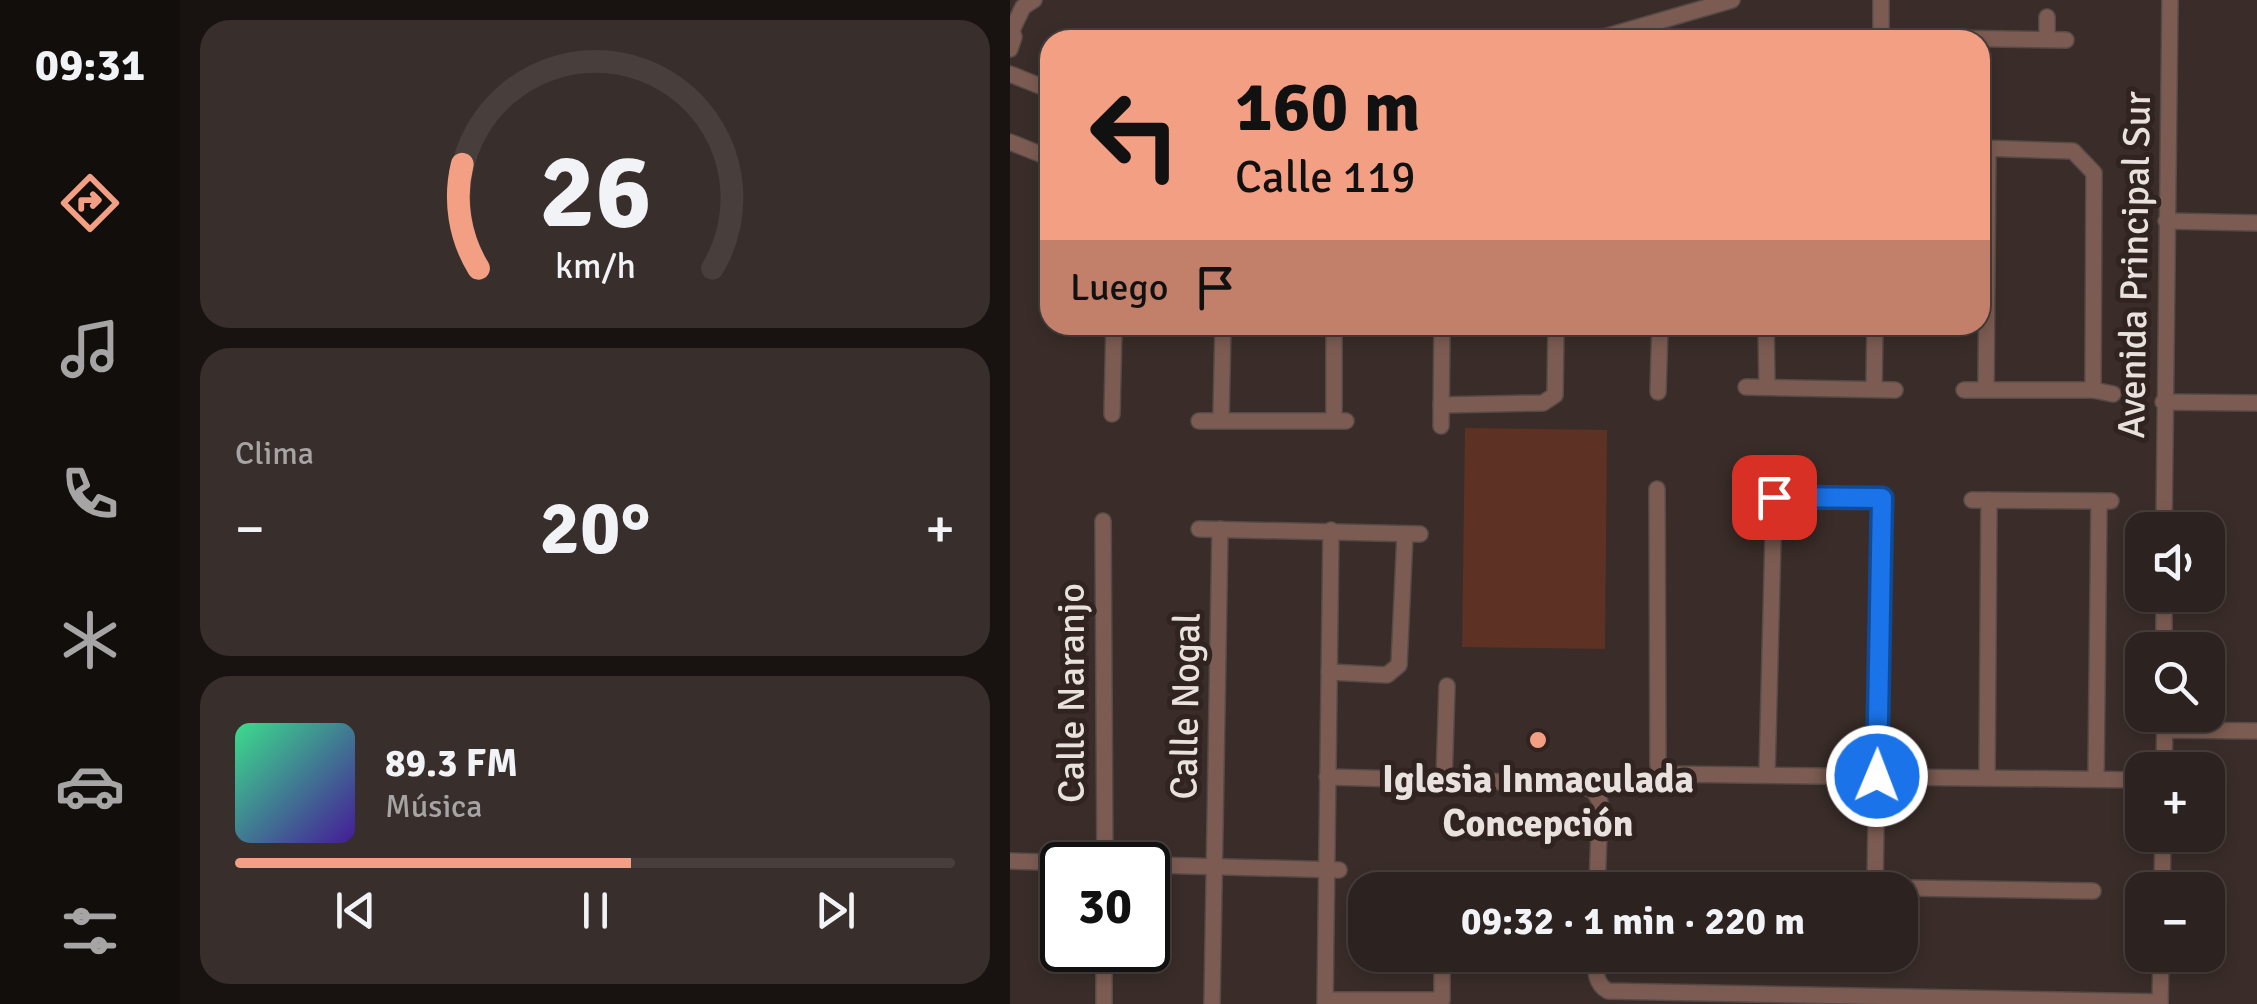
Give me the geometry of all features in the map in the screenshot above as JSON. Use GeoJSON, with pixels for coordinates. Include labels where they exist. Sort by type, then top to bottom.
{"type":"FeatureCollection","features":[{"type":"Feature","properties":{"kind":"street"},"geometry":{"type":"LineString","coordinates":[[1628,30],[1732,0]]}},
{"type":"Feature","properties":{"kind":"street"},"geometry":{"type":"LineString","coordinates":[[1881,0],[1881,30]]}},
{"type":"Feature","properties":{"kind":"street","name":"Avenida Principal Sur"},"geometry":{"type":"LineString","coordinates":[[2164,512],[2170,0]]}},
{"type":"Feature","properties":{"kind":"street"},"geometry":{"type":"LineString","coordinates":[[1012,43],[1020,36],[1031,1]]}},
{"type":"Feature","properties":{"kind":"street"},"geometry":{"type":"LineString","coordinates":[[2047,17],[2047,39]]}},
{"type":"Feature","properties":{"kind":"street"},"geometry":{"type":"LineString","coordinates":[[1990,39],[2066,40]]}},
{"type":"Feature","properties":{"kind":"street"},"geometry":{"type":"LineString","coordinates":[[1010,74],[1040,86]]}},
{"type":"Feature","properties":{"kind":"street"},"geometry":{"type":"LineString","coordinates":[[1010,142],[1040,154]]}},
{"type":"Feature","properties":{"kind":"street"},"geometry":{"type":"LineString","coordinates":[[1990,148],[2073,151],[2094,173],[2094,390]]}},
{"type":"Feature","properties":{"kind":"street"},"geometry":{"type":"LineString","coordinates":[[2166,221],[2257,222]]}},
{"type":"Feature","properties":{"kind":"street"},"geometry":{"type":"LineString","coordinates":[[1112,414],[1114,335]]}},
{"type":"Feature","properties":{"kind":"street"},"geometry":{"type":"LineString","coordinates":[[1221,418],[1222,335]]}},
{"type":"Feature","properties":{"kind":"street"},"geometry":{"type":"LineString","coordinates":[[1199,421],[1340,420],[1335,335]]}},
{"type":"Feature","properties":{"kind":"street"},"geometry":{"type":"LineString","coordinates":[[1441,426],[1442,335]]}},
{"type":"Feature","properties":{"kind":"street"},"geometry":{"type":"LineString","coordinates":[[1441,405],[1543,403],[1555,394],[1556,335]]}},
{"type":"Feature","properties":{"kind":"street"},"geometry":{"type":"LineString","coordinates":[[1658,392],[1660,335]]}},
{"type":"Feature","properties":{"kind":"street"},"geometry":{"type":"LineString","coordinates":[[1766,335],[1767,386]]}},
{"type":"Feature","properties":{"kind":"street"},"geometry":{"type":"LineString","coordinates":[[1874,388],[1875,335]]}},
{"type":"Feature","properties":{"kind":"street"},"geometry":{"type":"LineString","coordinates":[[1986,335],[1986,389]]}},
{"type":"Feature","properties":{"kind":"street"},"geometry":{"type":"LineString","coordinates":[[1746,387],[1894,390]]}},
{"type":"Feature","properties":{"kind":"street"},"geometry":{"type":"LineString","coordinates":[[1964,390],[2094,390],[2113,394]]}},
{"type":"Feature","properties":{"kind":"street"},"geometry":{"type":"LineString","coordinates":[[2163,402],[2257,402]]}},
{"type":"Feature","properties":{"kind":"street"},"geometry":{"type":"LineString","coordinates":[[1656,489],[1658,765],[1669,774],[2125,779]]}},
{"type":"Feature","properties":{"kind":"street"},"geometry":{"type":"LineString","coordinates":[[1768,775],[1774,497],[1882,498],[1875,872]]}},
{"type":"Feature","properties":{"kind":"street"},"geometry":{"type":"LineString","coordinates":[[1972,500],[2105,501],[2096,778]]}},
{"type":"Feature","properties":{"kind":"street"},"geometry":{"type":"LineString","coordinates":[[1987,776],[1990,500]]}},
{"type":"Feature","properties":{"kind":"street","name":"Calle Naranjo"},"geometry":{"type":"LineString","coordinates":[[1103,521],[1105,842]]}},
{"type":"Feature","properties":{"kind":"street"},"geometry":{"type":"LineString","coordinates":[[1199,529],[1413,534],[1399,666],[1387,674],[1329,672]]}},
{"type":"Feature","properties":{"kind":"street","name":"Calle Nogal"},"geometry":{"type":"LineString","coordinates":[[1212,1004],[1220,529]]}},
{"type":"Feature","properties":{"kind":"street"},"geometry":{"type":"LineString","coordinates":[[1331,530],[1327,777],[1333,869],[1326,1002],[1442,1000],[1442,972]]}},
{"type":"Feature","properties":{"kind":"street"},"geometry":{"type":"LineString","coordinates":[[1444,781],[1447,686]]}},
{"type":"Feature","properties":{"kind":"street"},"geometry":{"type":"LineString","coordinates":[[2225,728],[2257,731]]}},
{"type":"Feature","properties":{"kind":"street"},"geometry":{"type":"LineString","coordinates":[[1327,777],[1579,784],[1594,791],[1600,802],[1598,872]]}},
{"type":"Feature","properties":{"kind":"street"},"geometry":{"type":"LineString","coordinates":[[1010,861],[1040,862]]}},
{"type":"Feature","properties":{"kind":"street"},"geometry":{"type":"LineString","coordinates":[[1170,865],[1333,869]]}},
{"type":"Feature","properties":{"kind":"street"},"geometry":{"type":"LineString","coordinates":[[1918,887],[2093,891]]}},
{"type":"Feature","properties":{"kind":"street"},"geometry":{"type":"LineString","coordinates":[[1104,972],[1104,1004]]}},
{"type":"Feature","properties":{"kind":"street"},"geometry":{"type":"LineString","coordinates":[[1596,972],[1601,987],[1608,991],[1658,998],[2160,1003],[2161,972]]}},
{"type":"Feature","properties":{"kind":"shaded area"},"geometry":{"type":"Polygon","coordinates":[[[1465,428],[1607,430],[1605,649],[1462,647],[1465,428]]]}},
{"type":"Feature","properties":{"kind":"place","name":"Iglesia Inmaculada Concepción"},"geometry":{"type":"Point","coordinates":[1538,740]}},
{"type":"Feature","properties":{"kind":"route"},"geometry":{"type":"LineString","coordinates":[[1774,497],[1882,498],[1877,776]]}}]}
